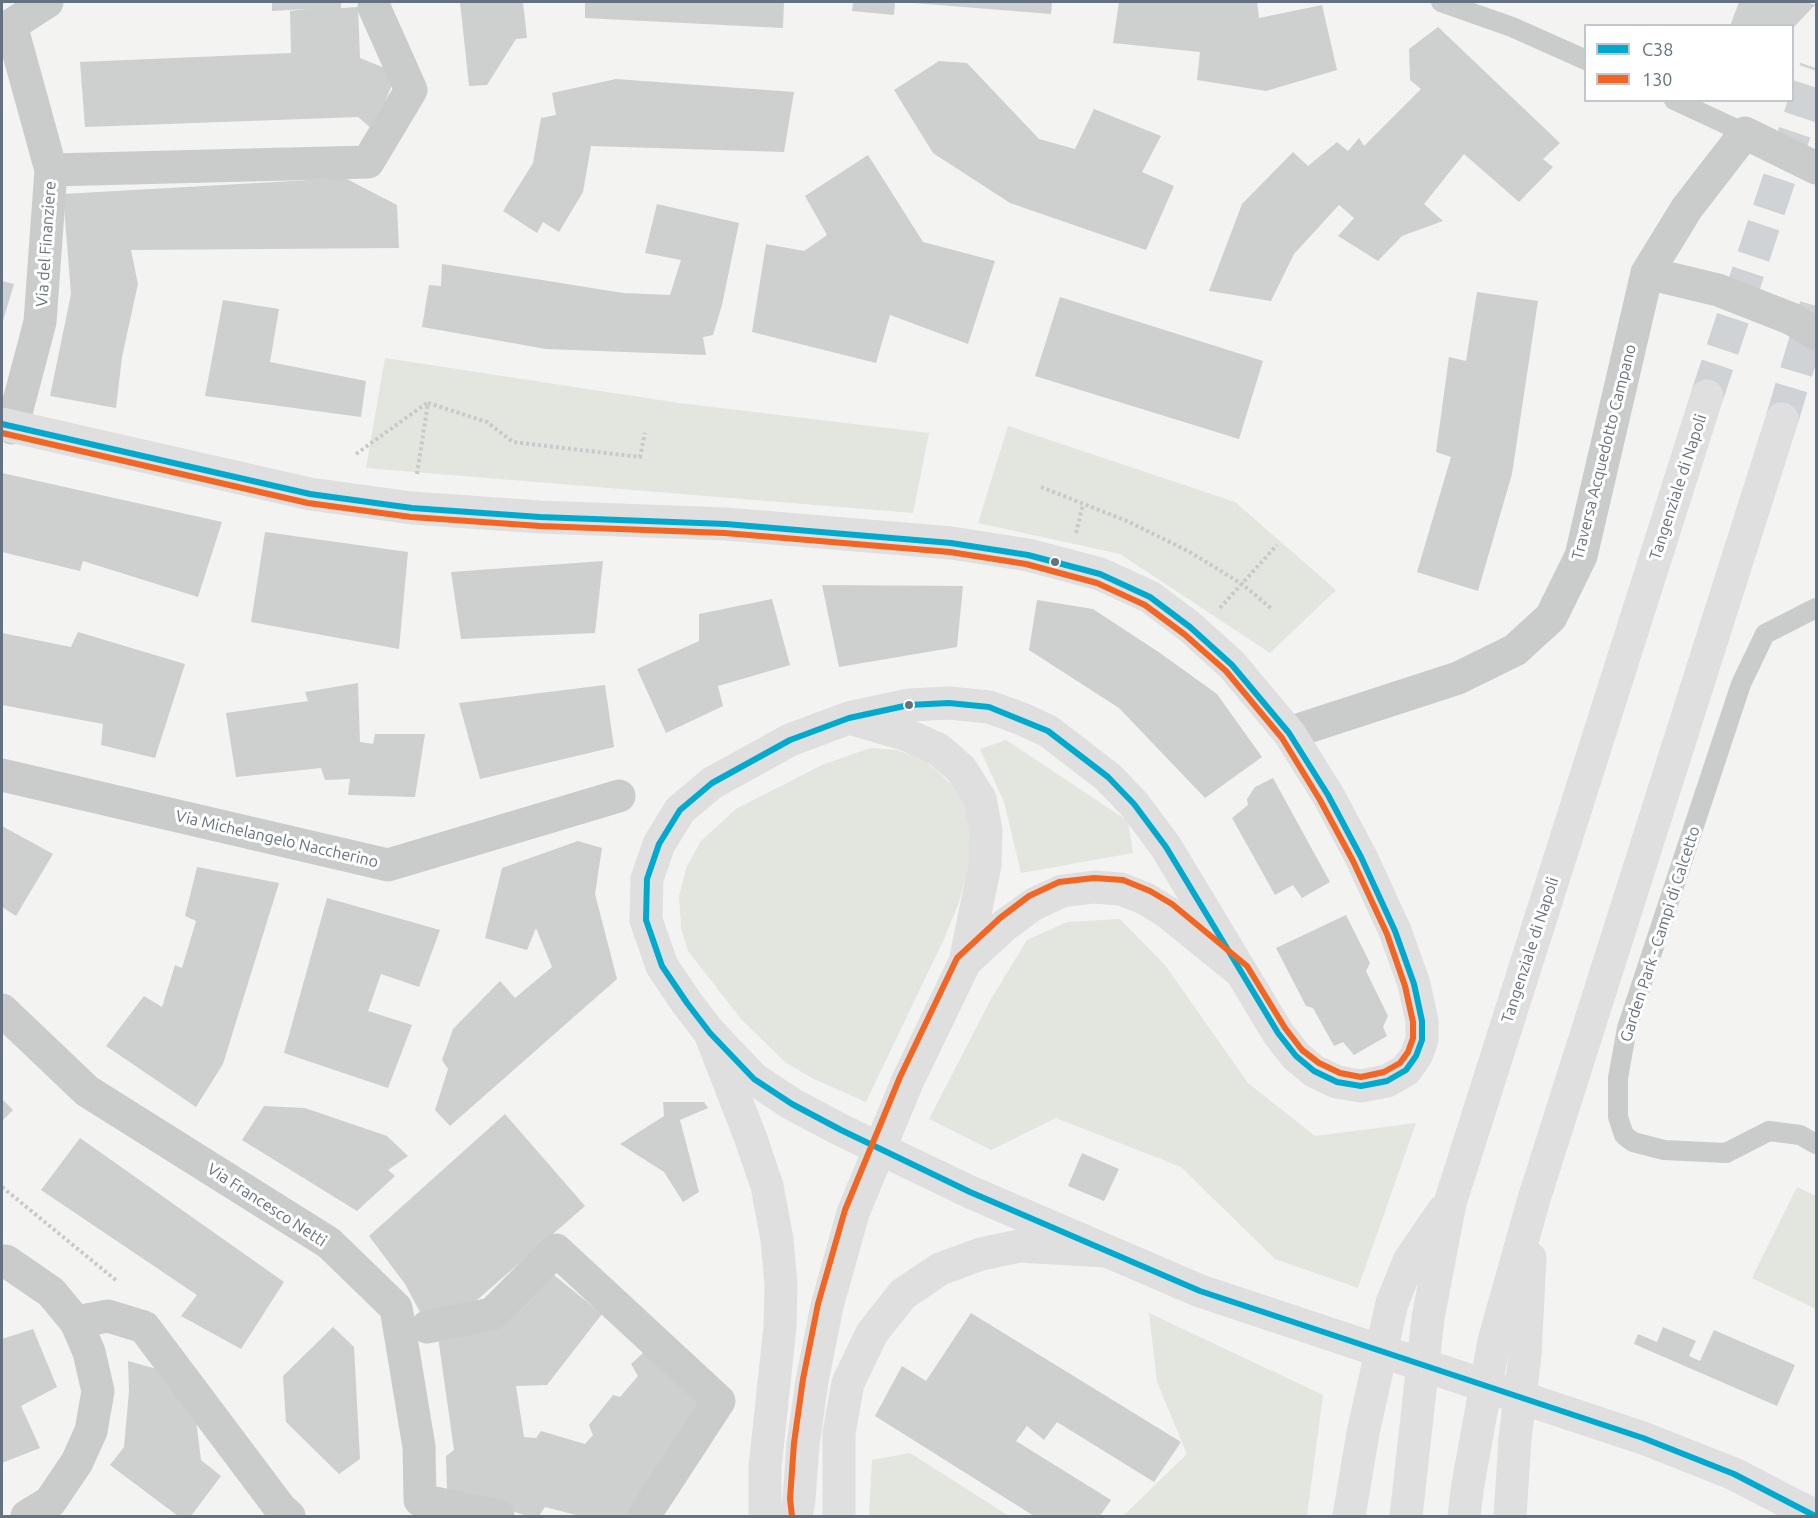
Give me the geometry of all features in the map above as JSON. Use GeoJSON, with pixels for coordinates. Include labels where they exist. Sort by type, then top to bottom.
{"type":"FeatureCollection","features":[{"type":"Feature","properties":{"kind":"main road","name":"Tangenziale di Napoli"},"geometry":{"type":"LineString","coordinates":[[1406,1516],[1428,1318],[1450,1203],[1707,396]]}},
{"type":"Feature","properties":{"kind":"main road"},"geometry":{"type":"LineString","coordinates":[[1464,1516],[1494,1341],[1534,1198],[1782,419]]}},
{"type":"Feature","properties":{"kind":"main road"},"geometry":{"type":"LineString","coordinates":[[7,426],[310,494],[412,508],[540,517],[726,524],[951,543],[1028,555],[1100,573],[1150,597],[1190,627],[1232,665],[1289,733],[1329,795],[1395,931],[1414,984],[1422,1022],[1422,1040],[1416,1056],[1406,1070],[1387,1081],[1361,1086],[1337,1082],[1314,1071],[1296,1056],[1278,1033],[1172,857],[1134,804],[1108,777],[1048,731],[989,707],[949,703],[909,705],[849,718],[790,740],[712,783],[680,810],[659,844],[647,879],[646,920],[662,966],[710,1033],[754,1079],[792,1104],[970,1192],[1200,1291],[1643,1438],[1734,1474],[1815,1516]]}},
{"type":"Feature","properties":{"kind":"main road"},"geometry":{"type":"LineString","coordinates":[[799,1511],[803,1444],[812,1381],[827,1306],[853,1213],[908,1080],[965,962],[985,865],[986,830],[980,799],[961,769],[938,749],[908,735],[849,718]]}},
{"type":"Feature","properties":{"kind":"main road"},"geometry":{"type":"LineString","coordinates":[[965,962],[1005,925],[1034,904],[1062,891],[1094,887],[1121,889],[1146,899],[1167,912],[1241,972]]}},
{"type":"Feature","properties":{"kind":"main road"},"geometry":{"type":"LineString","coordinates":[[710,1033],[767,1186],[777,1239],[781,1284],[780,1327],[765,1467],[765,1516]]}},
{"type":"Feature","properties":{"kind":"main road"},"geometry":{"type":"LineString","coordinates":[[1510,1516],[1515,1439],[1525,1355],[1534,1198]]}},
{"type":"Feature","properties":{"kind":"main road"},"geometry":{"type":"LineString","coordinates":[[1350,1516],[1363,1433],[1392,1303],[1409,1261],[1450,1203]]}},
{"type":"Feature","properties":{"kind":"main road"},"geometry":{"type":"LineString","coordinates":[[839,1516],[839,1433],[848,1383],[872,1333],[903,1294],[940,1269],[981,1254],[1019,1246],[1106,1251]]}},
{"type":"Feature","properties":{"kind":"street"},"geometry":{"type":"LineString","coordinates":[[6,28],[47,2]]}},
{"type":"Feature","properties":{"kind":"street"},"geometry":{"type":"LineString","coordinates":[[51,170],[368,162],[411,90],[374,7]]}},
{"type":"Feature","properties":{"kind":"street","name":"Via del Finanziere"},"geometry":{"type":"LineString","coordinates":[[6,28],[51,170],[40,322],[7,426]]}},
{"type":"Feature","properties":{"kind":"street"},"geometry":{"type":"LineString","coordinates":[[1745,133],[1816,168]]}},
{"type":"Feature","properties":{"kind":"street","name":"Traversa Acquedotto Campano"},"geometry":{"type":"LineString","coordinates":[[1289,733],[1458,678],[1515,650],[1551,617],[1581,556],[1647,273],[1687,208],[1745,133]]}},
{"type":"Feature","properties":{"kind":"street"},"geometry":{"type":"LineString","coordinates":[[1647,273],[1718,290],[1792,319],[1816,334]]}},
{"type":"Feature","properties":{"kind":"street","name":"Via Michelangelo Naccherino"},"geometry":{"type":"LineString","coordinates":[[2,775],[388,865],[619,796]]}},
{"type":"Feature","properties":{"kind":"street","name":"Via Francesco Netti"},"geometry":{"type":"LineString","coordinates":[[2,1010],[87,1091],[328,1243],[396,1308],[419,1447],[420,1500],[498,1516]]}},
{"type":"Feature","properties":{"kind":"street"},"geometry":{"type":"LineString","coordinates":[[427,1327],[492,1314],[556,1250],[719,1401],[644,1516]]}},
{"type":"Feature","properties":{"kind":"street"},"geometry":{"type":"LineString","coordinates":[[2,1261],[6,1261],[51,1292],[76,1322],[89,1352],[98,1391],[90,1431],[77,1462],[50,1502],[27,1516]]}},
{"type":"Feature","properties":{"kind":"street"},"geometry":{"type":"LineString","coordinates":[[76,1322],[108,1316],[144,1327],[280,1508],[289,1516]]}},
{"type":"Feature","properties":{"kind":"lane"},"geometry":{"type":"LineString","coordinates":[[1440,2],[1512,27],[1584,59]]}},
{"type":"Feature","properties":{"kind":"lane"},"geometry":{"type":"LineString","coordinates":[[1678,102],[1745,133]]}},
{"type":"Feature","properties":{"kind":"lane","name":"Garden Park - Campi di Calcetto"},"geometry":{"type":"LineString","coordinates":[[1816,608],[1765,634],[1741,684],[1627,1028],[1618,1078],[1618,1117],[1624,1135],[1633,1142],[1664,1150],[1726,1153],[1769,1131],[1800,1135],[1816,1144]]}},
{"type":"Feature","properties":{"kind":"path"},"geometry":{"type":"LineString","coordinates":[[428,403],[487,422],[513,442],[640,457],[645,433]]}},
{"type":"Feature","properties":{"kind":"path"},"geometry":{"type":"LineString","coordinates":[[357,454],[428,403]]}},
{"type":"Feature","properties":{"kind":"path"},"geometry":{"type":"LineString","coordinates":[[412,508],[428,403]]}},
{"type":"Feature","properties":{"kind":"path"},"geometry":{"type":"LineString","coordinates":[[1041,487],[1127,521],[1188,551],[1242,584],[1272,609]]}},
{"type":"Feature","properties":{"kind":"path"},"geometry":{"type":"LineString","coordinates":[[1075,537],[1083,504]]}},
{"type":"Feature","properties":{"kind":"path"},"geometry":{"type":"LineString","coordinates":[[1220,609],[1277,545]]}},
{"type":"Feature","properties":{"kind":"shaded area"},"geometry":{"type":"Polygon","coordinates":[[[385,358],[679,403],[929,433],[913,513],[366,468],[385,358]]]}},
{"type":"Feature","properties":{"kind":"shaded area"},"geometry":{"type":"Polygon","coordinates":[[[1008,426],[1235,502],[1336,590],[1270,653],[1120,554],[978,523],[1008,426]]]}},
{"type":"Feature","properties":{"kind":"shaded area"},"geometry":{"type":"Polygon","coordinates":[[[1006,740],[1128,821],[1133,853],[1021,873],[1004,802],[980,749],[1006,740]]]}},
{"type":"Feature","properties":{"kind":"shaded area"},"geometry":{"type":"Polygon","coordinates":[[[870,748],[897,750],[925,760],[951,784],[965,805],[972,837],[967,873],[958,905],[866,1102],[814,1079],[786,1063],[741,1019],[688,951],[681,928],[679,896],[687,866],[701,841],[736,809],[822,765],[870,748]]]}},
{"type":"Feature","properties":{"kind":"shaded area"},"geometry":{"type":"Polygon","coordinates":[[[1120,919],[1165,965],[1248,1083],[1315,1136],[1416,1123],[1358,1288],[1275,1259],[1181,1167],[1056,1118],[991,1150],[929,1119],[991,999],[1027,940],[1067,922],[1120,919]]]}},
{"type":"Feature","properties":{"kind":"shaded area"},"geometry":{"type":"Polygon","coordinates":[[[1797,1187],[1816,1196],[1816,1309],[1752,1278],[1797,1187]]]}},
{"type":"Feature","properties":{"kind":"shaded area"},"geometry":{"type":"Polygon","coordinates":[[[1149,1313],[1323,1395],[1307,1516],[1123,1516],[1187,1454],[1157,1382],[1149,1313]]]}},
{"type":"Feature","properties":{"kind":"shaded area"},"geometry":{"type":"Polygon","coordinates":[[[910,1453],[1009,1516],[869,1516],[872,1460],[910,1453]]]}},
{"type":"Feature","properties":{"kind":"building"},"geometry":{"type":"Polygon","coordinates":[[[272,2],[341,2],[341,8],[358,7],[360,58],[397,73],[373,130],[358,117],[85,127],[80,62],[291,53],[290,11],[307,9],[272,11],[272,2]]]}},
{"type":"Feature","properties":{"kind":"building"},"geometry":{"type":"Polygon","coordinates":[[[460,2],[523,2],[527,38],[516,39],[487,85],[469,86],[460,2]]]}},
{"type":"Feature","properties":{"kind":"building"},"geometry":{"type":"Polygon","coordinates":[[[585,2],[784,2],[783,28],[585,18],[585,2]]]}},
{"type":"Feature","properties":{"kind":"building"},"geometry":{"type":"Polygon","coordinates":[[[853,2],[895,2],[894,15],[852,11],[853,2]]]}},
{"type":"Feature","properties":{"kind":"building"},"geometry":{"type":"Polygon","coordinates":[[[915,2],[1052,2],[1051,14],[915,2]]]}},
{"type":"Feature","properties":{"kind":"building"},"geometry":{"type":"Polygon","coordinates":[[[1119,2],[1257,2],[1259,18],[1322,5],[1337,70],[1266,91],[1197,80],[1200,52],[1113,43],[1119,2]]]}},
{"type":"Feature","properties":{"kind":"building"},"geometry":{"type":"Polygon","coordinates":[[[1739,2],[1806,2],[1815,5],[1794,27],[1794,24],[1731,24],[1739,2]]]}},
{"type":"Feature","properties":{"kind":"building"},"geometry":{"type":"Polygon","coordinates":[[[1438,27],[1560,143],[1543,159],[1553,167],[1519,202],[1464,154],[1424,204],[1443,221],[1402,236],[1378,261],[1338,236],[1354,218],[1339,205],[1294,254],[1271,301],[1209,291],[1242,204],[1293,152],[1308,166],[1337,142],[1348,151],[1359,138],[1364,146],[1421,89],[1410,80],[1409,49],[1438,27]]]}},
{"type":"Feature","properties":{"kind":"building"},"geometry":{"type":"Polygon","coordinates":[[[939,61],[967,63],[1039,139],[1075,149],[1094,109],[1161,136],[1142,172],[1174,186],[1146,250],[1010,203],[933,153],[894,90],[939,61]]]}},
{"type":"Feature","properties":{"kind":"building"},"geometry":{"type":"Polygon","coordinates":[[[616,79],[794,92],[784,152],[591,146],[583,192],[559,232],[543,222],[537,233],[503,211],[533,163],[541,118],[556,115],[552,93],[616,79]]]}},
{"type":"Feature","properties":{"kind":"building"},"geometry":{"type":"Polygon","coordinates":[[[1794,85],[1815,93],[1811,116],[1790,109],[1791,102],[1794,102],[1794,85]]]}},
{"type":"Feature","properties":{"kind":"building"},"geometry":{"type":"Polygon","coordinates":[[[868,155],[923,242],[995,261],[968,344],[890,315],[876,363],[752,332],[766,244],[804,251],[827,235],[805,196],[868,155]]]}},
{"type":"Feature","properties":{"kind":"building"},"geometry":{"type":"Polygon","coordinates":[[[345,178],[397,205],[399,248],[131,250],[138,284],[122,357],[116,408],[50,396],[71,294],[63,194],[345,178]]]}},
{"type":"Feature","properties":{"kind":"building"},"geometry":{"type":"Polygon","coordinates":[[[657,204],[739,223],[722,305],[713,335],[703,337],[706,355],[546,349],[422,327],[429,285],[441,286],[442,264],[623,293],[670,295],[681,260],[645,253],[657,204]]]}},
{"type":"Feature","properties":{"kind":"building"},"geometry":{"type":"Polygon","coordinates":[[[2,281],[14,284],[2,324],[2,281]]]}},
{"type":"Feature","properties":{"kind":"building"},"geometry":{"type":"Polygon","coordinates":[[[1477,292],[1538,301],[1512,474],[1478,591],[1417,572],[1451,457],[1436,452],[1449,357],[1466,361],[1477,292]]]}},
{"type":"Feature","properties":{"kind":"building"},"geometry":{"type":"Polygon","coordinates":[[[1060,297],[1263,361],[1239,439],[1035,376],[1060,297]]]}},
{"type":"Feature","properties":{"kind":"building"},"geometry":{"type":"Polygon","coordinates":[[[223,300],[279,309],[270,362],[366,381],[361,417],[205,396],[223,300]]]}},
{"type":"Feature","properties":{"kind":"building"},"geometry":{"type":"Polygon","coordinates":[[[2,473],[222,522],[198,597],[83,561],[80,571],[2,552],[2,473]]]}},
{"type":"Feature","properties":{"kind":"building"},"geometry":{"type":"Polygon","coordinates":[[[265,532],[408,552],[399,649],[251,622],[265,532]]]}},
{"type":"Feature","properties":{"kind":"building"},"geometry":{"type":"Polygon","coordinates":[[[603,561],[595,633],[461,639],[451,572],[603,561]]]}},
{"type":"Feature","properties":{"kind":"building"},"geometry":{"type":"Polygon","coordinates":[[[822,585],[963,586],[957,647],[839,667],[822,585]]]}},
{"type":"Feature","properties":{"kind":"building"},"geometry":{"type":"Polygon","coordinates":[[[772,599],[790,665],[718,686],[723,706],[666,733],[637,669],[699,641],[699,614],[772,599]]]}},
{"type":"Feature","properties":{"kind":"building"},"geometry":{"type":"Polygon","coordinates":[[[1037,600],[1093,609],[1160,653],[1217,694],[1262,757],[1205,798],[1119,708],[1029,650],[1037,600]]]}},
{"type":"Feature","properties":{"kind":"building"},"geometry":{"type":"Polygon","coordinates":[[[78,632],[185,664],[155,758],[101,745],[103,724],[2,705],[2,633],[71,647],[78,632]]]}},
{"type":"Feature","properties":{"kind":"building"},"geometry":{"type":"Polygon","coordinates":[[[358,683],[360,742],[373,744],[375,734],[425,734],[415,797],[348,795],[350,779],[325,780],[321,768],[236,777],[226,713],[308,701],[305,692],[358,683]]]}},
{"type":"Feature","properties":{"kind":"building"},"geometry":{"type":"Polygon","coordinates":[[[605,685],[614,747],[480,779],[459,703],[605,685]]]}},
{"type":"Feature","properties":{"kind":"building"},"geometry":{"type":"Polygon","coordinates":[[[1273,778],[1330,882],[1302,898],[1293,885],[1275,895],[1232,818],[1248,805],[1247,799],[1255,787],[1273,778]]]}},
{"type":"Feature","properties":{"kind":"building"},"geometry":{"type":"Polygon","coordinates":[[[2,826],[53,854],[16,916],[2,907],[2,826]]]}},
{"type":"Feature","properties":{"kind":"building"},"geometry":{"type":"Polygon","coordinates":[[[578,841],[602,848],[595,894],[617,979],[450,1126],[435,1110],[448,1069],[442,1060],[453,1029],[500,981],[515,998],[552,967],[536,928],[527,950],[485,938],[502,868],[578,841]]]}},
{"type":"Feature","properties":{"kind":"building"},"geometry":{"type":"Polygon","coordinates":[[[197,867],[279,883],[223,1064],[196,1107],[106,1046],[144,996],[162,1007],[175,965],[182,968],[196,921],[185,916],[197,867]]]}},
{"type":"Feature","properties":{"kind":"building"},"geometry":{"type":"Polygon","coordinates":[[[327,898],[440,930],[419,987],[381,974],[368,1011],[412,1025],[388,1088],[284,1053],[327,898]]]}},
{"type":"Feature","properties":{"kind":"building"},"geometry":{"type":"Polygon","coordinates":[[[1346,915],[1370,963],[1366,971],[1388,1016],[1383,1027],[1387,1036],[1354,1055],[1343,1042],[1334,1046],[1313,1008],[1306,1006],[1276,948],[1346,915]]]}},
{"type":"Feature","properties":{"kind":"building"},"geometry":{"type":"Polygon","coordinates":[[[2,1099],[13,1110],[2,1121],[2,1099]]]}},
{"type":"Feature","properties":{"kind":"building"},"geometry":{"type":"Polygon","coordinates":[[[663,1102],[704,1102],[708,1108],[680,1120],[699,1192],[683,1202],[664,1172],[620,1144],[664,1116],[663,1102]]]}},
{"type":"Feature","properties":{"kind":"building"},"geometry":{"type":"Polygon","coordinates":[[[264,1106],[305,1108],[387,1136],[408,1156],[388,1170],[395,1176],[357,1211],[242,1140],[264,1106]]]}},
{"type":"Feature","properties":{"kind":"building"},"geometry":{"type":"Polygon","coordinates":[[[505,1114],[585,1206],[477,1300],[422,1316],[405,1284],[369,1236],[505,1114]]]}},
{"type":"Feature","properties":{"kind":"building"},"geometry":{"type":"Polygon","coordinates":[[[80,1138],[284,1282],[241,1349],[181,1316],[197,1295],[41,1190],[80,1138]]]}},
{"type":"Feature","properties":{"kind":"building"},"geometry":{"type":"Polygon","coordinates":[[[1082,1153],[1119,1169],[1104,1201],[1068,1186],[1082,1153]]]}},
{"type":"Feature","properties":{"kind":"building"},"geometry":{"type":"Polygon","coordinates":[[[549,1271],[602,1314],[547,1385],[516,1386],[524,1437],[536,1438],[541,1431],[585,1444],[593,1435],[589,1425],[613,1395],[620,1397],[638,1376],[631,1364],[644,1352],[704,1404],[628,1516],[580,1516],[545,1507],[539,1516],[527,1516],[447,1490],[446,1456],[454,1450],[438,1337],[549,1271]]]}},
{"type":"Feature","properties":{"kind":"building"},"geometry":{"type":"Polygon","coordinates":[[[971,1313],[1181,1442],[1154,1482],[1057,1422],[1044,1440],[1027,1426],[1016,1441],[1111,1500],[1100,1516],[1034,1516],[875,1416],[902,1366],[926,1381],[971,1313]]]}},
{"type":"Feature","properties":{"kind":"building"},"geometry":{"type":"Polygon","coordinates":[[[333,1327],[354,1347],[360,1459],[339,1474],[286,1422],[283,1376],[333,1327]]]}},
{"type":"Feature","properties":{"kind":"building"},"geometry":{"type":"Polygon","coordinates":[[[1663,1327],[1696,1341],[1689,1356],[1700,1361],[1714,1330],[1795,1365],[1777,1406],[1634,1344],[1638,1334],[1657,1342],[1663,1327]]]}},
{"type":"Feature","properties":{"kind":"building"},"geometry":{"type":"Polygon","coordinates":[[[33,1329],[57,1387],[21,1406],[40,1448],[2,1463],[2,1339],[33,1329]]]}},
{"type":"Feature","properties":{"kind":"building"},"geometry":{"type":"Polygon","coordinates":[[[128,1361],[157,1369],[195,1412],[201,1460],[221,1476],[191,1516],[178,1516],[110,1465],[124,1447],[129,1391],[128,1361]]]}},
{"type":"Feature","properties":{"kind":"tunnel"},"geometry":{"type":"LineString","coordinates":[[1707,396],[1816,68]]}},
{"type":"Feature","properties":{"kind":"tunnel"},"geometry":{"type":"LineString","coordinates":[[1782,419],[1816,306]]}},
{"type":"Feature","properties":{"kind":"transit line","name":"C38"},"geometry":{"type":"LineString","coordinates":[[2,424],[310,494],[412,508],[540,517],[726,524],[951,543],[1028,555],[1100,574],[1150,597],[1190,627],[1232,665],[1289,733],[1328,795],[1361,857],[1395,931],[1414,984],[1422,1021],[1422,1040],[1416,1056],[1406,1070],[1387,1081],[1361,1086],[1337,1082],[1314,1071],[1296,1056],[1278,1033],[1166,847],[1134,804],[1108,777],[1048,731],[989,707],[949,703],[909,705],[849,718],[790,740],[712,783],[680,810],[659,844],[647,879],[646,920],[662,966],[687,1003],[710,1033],[754,1079],[792,1104],[841,1130],[970,1192],[1200,1291],[1643,1438],[1734,1474],[1815,1516]]}},
{"type":"Feature","properties":{"kind":"transit line","name":"130"},"geometry":{"type":"LineString","coordinates":[[2,433],[308,503],[411,517],[540,526],[725,533],[950,552],[1026,564],[1097,583],[1145,605],[1184,634],[1226,671],[1282,738],[1320,800],[1353,861],[1387,934],[1405,986],[1413,1022],[1413,1038],[1408,1052],[1400,1063],[1384,1072],[1361,1077],[1340,1073],[1319,1063],[1302,1050],[1285,1028],[1247,966],[1172,904],[1150,891],[1123,880],[1094,878],[1059,882],[1029,896],[1000,918],[957,958],[900,1077],[845,1210],[818,1304],[803,1379],[794,1443],[790,1499],[792,1516]]}}]}
